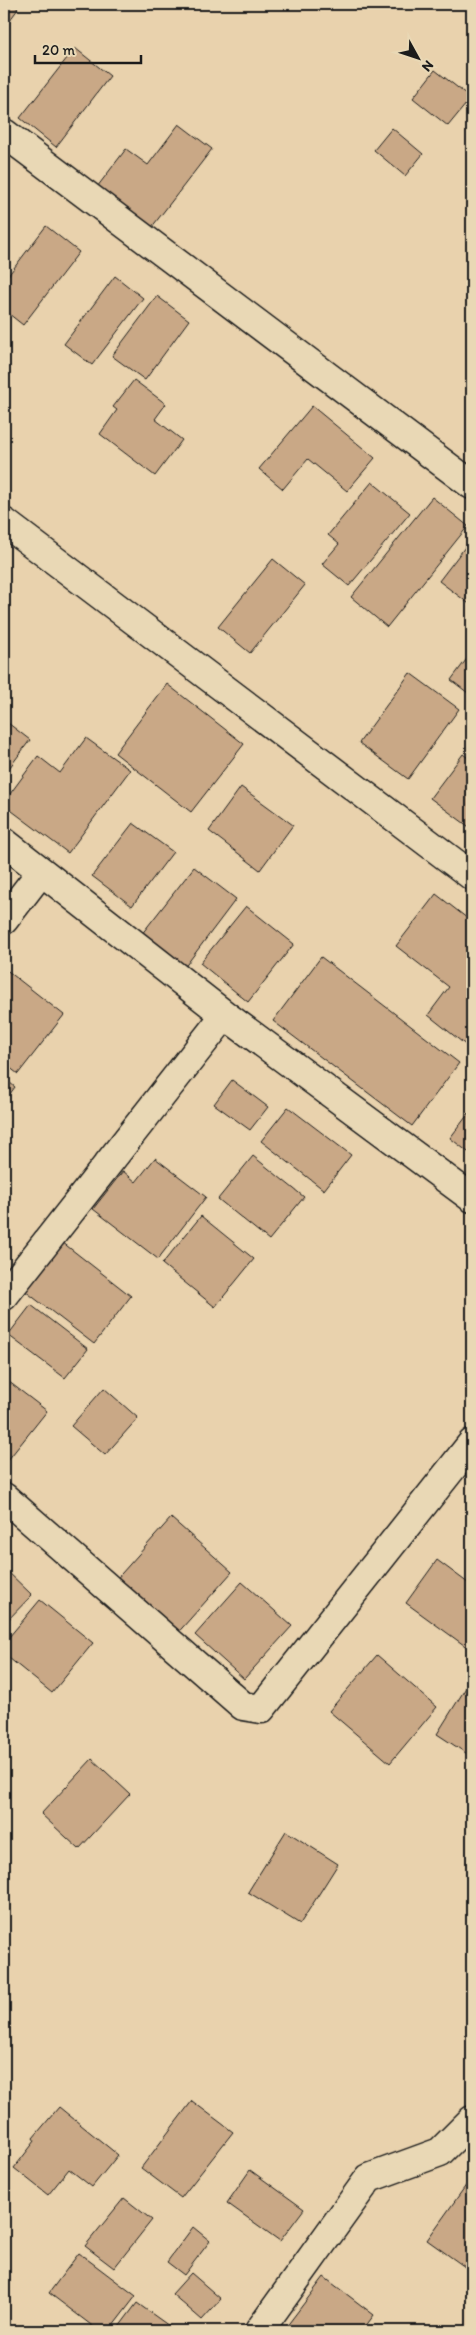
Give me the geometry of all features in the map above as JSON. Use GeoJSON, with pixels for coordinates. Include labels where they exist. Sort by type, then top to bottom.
{"type":"FeatureCollection","features":[{"type":"Feature","properties":{"kind":"street"},"geometry":{"type":"LineString","coordinates":[[4,132],[472,485]]}},
{"type":"Feature","properties":{"kind":"street"},"geometry":{"type":"LineString","coordinates":[[4,522],[472,876]]}},
{"type":"Feature","properties":{"kind":"street"},"geometry":{"type":"LineString","coordinates":[[4,842],[225,1015],[472,1198]]}},
{"type":"Feature","properties":{"kind":"street"},"geometry":{"type":"LineString","coordinates":[[4,920],[41,872]]}},
{"type":"Feature","properties":{"kind":"street"},"geometry":{"type":"LineString","coordinates":[[4,1296],[225,1015]]}},
{"type":"Feature","properties":{"kind":"street"},"geometry":{"type":"LineString","coordinates":[[4,1497],[242,1706],[261,1709],[472,1443]]}},
{"type":"Feature","properties":{"kind":"street"},"geometry":{"type":"LineString","coordinates":[[259,2331],[369,2178],[440,2152],[472,2120]]}},
{"type":"Feature","properties":{"kind":"building"},"geometry":{"type":"Polygon","coordinates":[[[4,4],[12,4],[18,9],[4,28],[4,4]]]}},
{"type":"Feature","properties":{"kind":"building"},"geometry":{"type":"Polygon","coordinates":[[[75,48],[110,76],[56,147],[20,118],[75,48]]]}},
{"type":"Feature","properties":{"kind":"building"},"geometry":{"type":"Polygon","coordinates":[[[435,70],[471,98],[448,126],[413,98],[435,70]]]}},
{"type":"Feature","properties":{"kind":"building"},"geometry":{"type":"Polygon","coordinates":[[[179,124],[212,149],[148,232],[94,191],[126,149],[148,165],[179,124]]]}},
{"type":"Feature","properties":{"kind":"building"},"geometry":{"type":"Polygon","coordinates":[[[392,128],[423,154],[405,176],[374,150],[392,128]]]}},
{"type":"Feature","properties":{"kind":"building"},"geometry":{"type":"Polygon","coordinates":[[[46,226],[79,252],[23,325],[4,310],[4,281],[46,226]]]}},
{"type":"Feature","properties":{"kind":"building"},"geometry":{"type":"Polygon","coordinates":[[[115,276],[143,298],[92,365],[64,344],[115,276]]]}},
{"type":"Feature","properties":{"kind":"building"},"geometry":{"type":"Polygon","coordinates":[[[157,296],[189,320],[145,380],[112,356],[157,296]]]}},
{"type":"Feature","properties":{"kind":"building"},"geometry":{"type":"Polygon","coordinates":[[[134,380],[166,404],[155,419],[182,440],[155,476],[100,434],[117,410],[113,407],[134,380]]]}},
{"type":"Feature","properties":{"kind":"building"},"geometry":{"type":"Polygon","coordinates":[[[312,406],[375,458],[347,491],[308,459],[283,489],[259,469],[312,406]]]}},
{"type":"Feature","properties":{"kind":"building"},"geometry":{"type":"Polygon","coordinates":[[[372,482],[410,513],[349,586],[322,564],[339,544],[328,535],[372,482]]]}},
{"type":"Feature","properties":{"kind":"building"},"geometry":{"type":"Polygon","coordinates":[[[432,497],[468,526],[387,627],[351,597],[432,497]]]}},
{"type":"Feature","properties":{"kind":"building"},"geometry":{"type":"Polygon","coordinates":[[[472,538],[472,606],[439,581],[472,538]]]}},
{"type":"Feature","properties":{"kind":"building"},"geometry":{"type":"Polygon","coordinates":[[[273,559],[305,585],[250,653],[218,627],[273,559]]]}},
{"type":"Feature","properties":{"kind":"building"},"geometry":{"type":"Polygon","coordinates":[[[472,652],[472,696],[451,680],[472,652]]]}},
{"type":"Feature","properties":{"kind":"building"},"geometry":{"type":"Polygon","coordinates":[[[410,673],[459,709],[408,779],[359,743],[410,673]]]}},
{"type":"Feature","properties":{"kind":"building"},"geometry":{"type":"Polygon","coordinates":[[[167,684],[244,744],[191,812],[115,753],[167,684]]]}},
{"type":"Feature","properties":{"kind":"building"},"geometry":{"type":"Polygon","coordinates":[[[4,720],[30,740],[4,775],[4,720]]]}},
{"type":"Feature","properties":{"kind":"building"},"geometry":{"type":"Polygon","coordinates":[[[86,738],[130,770],[68,853],[4,805],[4,802],[38,756],[60,773],[86,738]]]}},
{"type":"Feature","properties":{"kind":"building"},"geometry":{"type":"Polygon","coordinates":[[[463,754],[472,761],[472,829],[430,798],[463,754]]]}},
{"type":"Feature","properties":{"kind":"building"},"geometry":{"type":"Polygon","coordinates":[[[241,787],[293,825],[260,870],[209,831],[241,787]]]}},
{"type":"Feature","properties":{"kind":"building"},"geometry":{"type":"Polygon","coordinates":[[[133,823],[173,852],[132,906],[92,876],[133,823]]]}},
{"type":"Feature","properties":{"kind":"building"},"geometry":{"type":"Polygon","coordinates":[[[194,867],[236,899],[184,968],[141,935],[194,867]]]}},
{"type":"Feature","properties":{"kind":"building"},"geometry":{"type":"Polygon","coordinates":[[[436,894],[472,922],[472,1050],[428,1015],[449,987],[396,946],[436,894]]]}},
{"type":"Feature","properties":{"kind":"building"},"geometry":{"type":"Polygon","coordinates":[[[246,906],[294,944],[248,1002],[200,963],[246,906]]]}},
{"type":"Feature","properties":{"kind":"building"},"geometry":{"type":"Polygon","coordinates":[[[321,957],[459,1063],[412,1126],[273,1021],[321,957]]]}},
{"type":"Feature","properties":{"kind":"building"},"geometry":{"type":"Polygon","coordinates":[[[4,968],[64,1015],[18,1074],[4,1063],[4,968]]]}},
{"type":"Feature","properties":{"kind":"building"},"geometry":{"type":"Polygon","coordinates":[[[4,1078],[15,1087],[4,1102],[4,1078]]]}},
{"type":"Feature","properties":{"kind":"building"},"geometry":{"type":"Polygon","coordinates":[[[232,1080],[268,1107],[250,1130],[214,1104],[232,1080]]]}},
{"type":"Feature","properties":{"kind":"building"},"geometry":{"type":"Polygon","coordinates":[[[288,1107],[351,1155],[324,1190],[261,1141],[288,1107]]]}},
{"type":"Feature","properties":{"kind":"building"},"geometry":{"type":"Polygon","coordinates":[[[472,1109],[472,1155],[450,1138],[472,1109]]]}},
{"type":"Feature","properties":{"kind":"building"},"geometry":{"type":"Polygon","coordinates":[[[253,1156],[304,1197],[269,1240],[218,1199],[253,1156]]]}},
{"type":"Feature","properties":{"kind":"building"},"geometry":{"type":"Polygon","coordinates":[[[155,1158],[206,1197],[158,1259],[93,1209],[123,1171],[136,1182],[155,1158]]]}},
{"type":"Feature","properties":{"kind":"building"},"geometry":{"type":"Polygon","coordinates":[[[201,1216],[254,1259],[215,1307],[162,1264],[201,1216]]]}},
{"type":"Feature","properties":{"kind":"building"},"geometry":{"type":"Polygon","coordinates":[[[62,1242],[131,1296],[94,1344],[25,1291],[62,1242]]]}},
{"type":"Feature","properties":{"kind":"building"},"geometry":{"type":"Polygon","coordinates":[[[31,1305],[88,1349],[65,1378],[8,1335],[31,1305]]]}},
{"type":"Feature","properties":{"kind":"building"},"geometry":{"type":"Polygon","coordinates":[[[4,1378],[47,1411],[8,1460],[4,1457],[4,1378]]]}},
{"type":"Feature","properties":{"kind":"building"},"geometry":{"type":"Polygon","coordinates":[[[104,1388],[138,1418],[105,1455],[71,1426],[104,1388]]]}},
{"type":"Feature","properties":{"kind":"building"},"geometry":{"type":"Polygon","coordinates":[[[171,1518],[232,1572],[174,1637],[113,1583],[171,1518]]]}},
{"type":"Feature","properties":{"kind":"building"},"geometry":{"type":"Polygon","coordinates":[[[437,1560],[472,1586],[472,1642],[468,1648],[406,1603],[437,1560]]]}},
{"type":"Feature","properties":{"kind":"building"},"geometry":{"type":"Polygon","coordinates":[[[4,1568],[32,1595],[4,1624],[4,1568]]]}},
{"type":"Feature","properties":{"kind":"building"},"geometry":{"type":"Polygon","coordinates":[[[242,1582],[292,1626],[244,1679],[195,1635],[242,1582]]]}},
{"type":"Feature","properties":{"kind":"building"},"geometry":{"type":"Polygon","coordinates":[[[40,1600],[93,1643],[52,1693],[4,1654],[4,1643],[40,1600]]]}},
{"type":"Feature","properties":{"kind":"building"},"geometry":{"type":"Polygon","coordinates":[[[377,1655],[437,1707],[390,1763],[329,1711],[377,1655]]]}},
{"type":"Feature","properties":{"kind":"building"},"geometry":{"type":"Polygon","coordinates":[[[472,1678],[472,1757],[437,1734],[472,1678]]]}},
{"type":"Feature","properties":{"kind":"building"},"geometry":{"type":"Polygon","coordinates":[[[92,1759],[130,1794],[79,1849],[41,1814],[92,1759]]]}},
{"type":"Feature","properties":{"kind":"building"},"geometry":{"type":"Polygon","coordinates":[[[286,1831],[338,1864],[300,1924],[248,1892],[286,1831]]]}},
{"type":"Feature","properties":{"kind":"building"},"geometry":{"type":"Polygon","coordinates":[[[192,2101],[233,2132],[181,2198],[141,2168],[192,2101]]]}},
{"type":"Feature","properties":{"kind":"building"},"geometry":{"type":"Polygon","coordinates":[[[59,2107],[118,2155],[92,2187],[69,2169],[48,2195],[14,2168],[35,2141],[33,2138],[59,2107]]]}},
{"type":"Feature","properties":{"kind":"building"},"geometry":{"type":"Polygon","coordinates":[[[250,2170],[304,2209],[280,2241],[227,2203],[250,2170]]]}},
{"type":"Feature","properties":{"kind":"building"},"geometry":{"type":"Polygon","coordinates":[[[472,2177],[472,2272],[427,2240],[472,2177]]]}},
{"type":"Feature","properties":{"kind":"building"},"geometry":{"type":"Polygon","coordinates":[[[124,2198],[152,2220],[114,2268],[85,2246],[124,2198]]]}},
{"type":"Feature","properties":{"kind":"building"},"geometry":{"type":"Polygon","coordinates":[[[193,2227],[210,2241],[184,2275],[167,2262],[193,2227]]]}},
{"type":"Feature","properties":{"kind":"building"},"geometry":{"type":"Polygon","coordinates":[[[79,2253],[136,2296],[109,2331],[99,2331],[49,2293],[79,2253]]]}},
{"type":"Feature","properties":{"kind":"building"},"geometry":{"type":"Polygon","coordinates":[[[191,2273],[221,2299],[202,2320],[172,2294],[191,2273]]]}},
{"type":"Feature","properties":{"kind":"building"},"geometry":{"type":"Polygon","coordinates":[[[324,2277],[374,2315],[362,2331],[283,2331],[324,2277]]]}},
{"type":"Feature","properties":{"kind":"building"},"geometry":{"type":"Polygon","coordinates":[[[137,2303],[176,2331],[116,2331],[137,2303]]]}}]}
